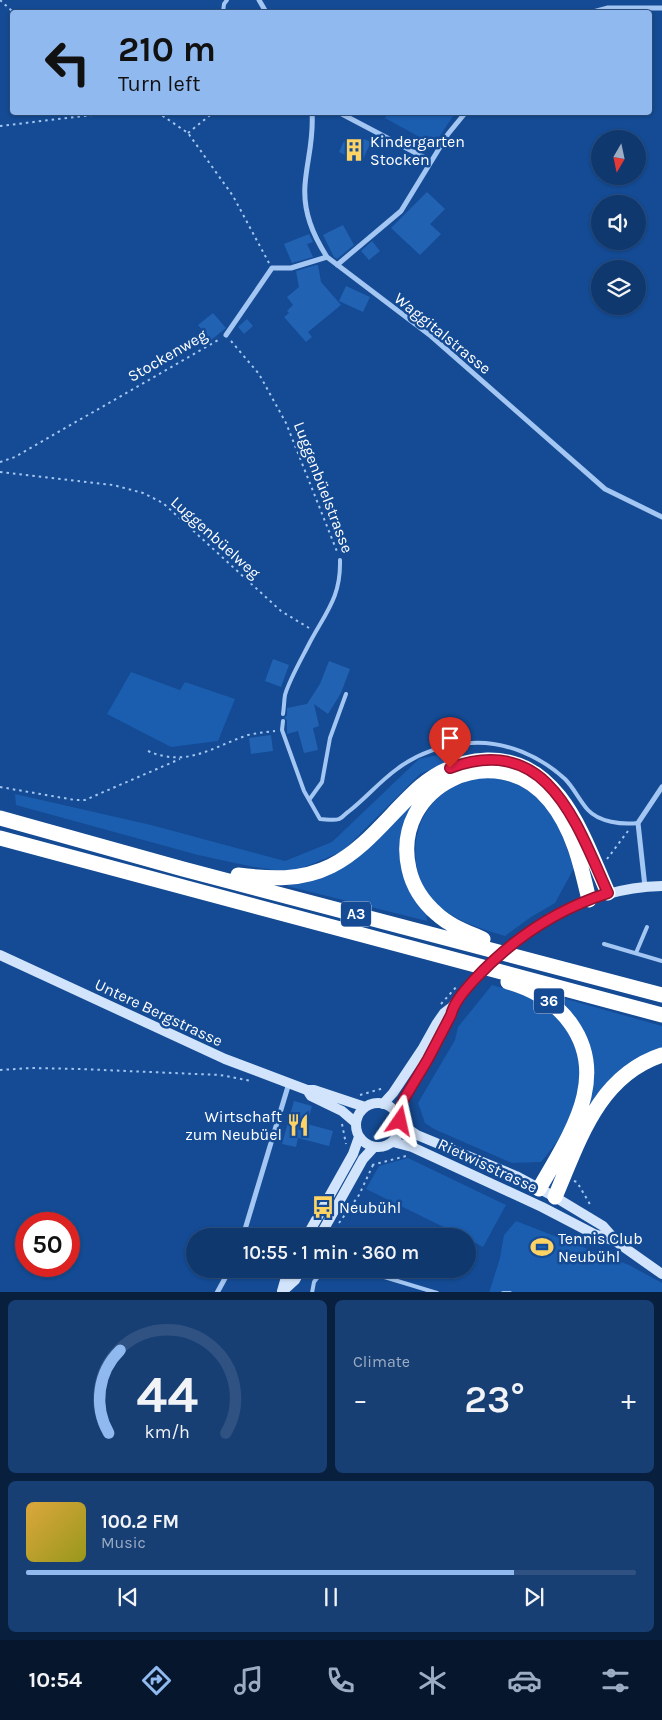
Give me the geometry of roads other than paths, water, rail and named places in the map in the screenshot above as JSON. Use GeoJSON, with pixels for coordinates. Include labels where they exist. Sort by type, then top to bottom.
{"type":"FeatureCollection","features":[{"type":"Feature","properties":{"kind":"highway"},"geometry":{"type":"LineString","coordinates":[[184,869],[279,879],[318,872],[332,866],[355,851],[413,793],[433,777],[462,764],[482,760],[496,760],[509,762],[530,771],[553,789],[575,822],[608,893]]}},
{"type":"Feature","properties":{"kind":"highway"},"geometry":{"type":"LineString","coordinates":[[528,959],[454,926],[431,909],[418,893],[408,865],[408,837],[417,811],[433,792],[455,778],[480,771],[506,773],[532,784],[550,802],[564,823],[580,861],[589,900]]}},
{"type":"Feature","properties":{"kind":"highway","name":"A3"},"geometry":{"type":"LineString","coordinates":[[0,818],[184,869],[662,995]]}},
{"type":"Feature","properties":{"kind":"highway","name":"A3"},"geometry":{"type":"LineString","coordinates":[[0,838],[662,1014]]}},
{"type":"Feature","properties":{"kind":"highway","name":"36"},"geometry":{"type":"LineString","coordinates":[[374,938],[406,955],[525,988],[554,1004],[573,1025],[586,1057],[587,1077],[584,1097],[578,1115],[539,1189]]}},
{"type":"Feature","properties":{"kind":"highway"},"geometry":{"type":"LineString","coordinates":[[555,1197],[589,1120],[606,1094],[615,1083],[634,1068],[662,1055]]}},
{"type":"Feature","properties":{"kind":"main road"},"geometry":{"type":"LineString","coordinates":[[383,1104],[393,1093],[444,1013],[452,1007],[468,987],[500,954],[533,928],[570,907],[608,893],[645,886],[662,886]]}},
{"type":"Feature","properties":{"kind":"main road","name":"Untere Bergstrasse"},"geometry":{"type":"LineString","coordinates":[[0,955],[225,1059],[288,1084],[307,1090],[314,1090],[365,1107]]}},
{"type":"Feature","properties":{"kind":"main road"},"geometry":{"type":"LineString","coordinates":[[358,1136],[365,1144],[382,1148],[393,1142],[399,1134],[399,1119],[404,1099],[451,1015],[452,1007]]}},
{"type":"Feature","properties":{"kind":"main road","name":"Untere Bergstrasse"},"geometry":{"type":"LineString","coordinates":[[307,1090],[311,1096],[342,1111],[356,1123]]}},
{"type":"Feature","properties":{"kind":"main road"},"geometry":{"type":"LineString","coordinates":[[311,1228],[353,1154],[358,1136],[356,1123],[358,1114],[365,1107],[372,1104],[383,1104],[392,1107],[399,1119]]}},
{"type":"Feature","properties":{"kind":"main road","name":"Rietwisstrasse"},"geometry":{"type":"LineString","coordinates":[[399,1119],[417,1134],[516,1176],[555,1197],[603,1226],[618,1243],[662,1274]]}},
{"type":"Feature","properties":{"kind":"main road","name":"Rietwisstrasse"},"geometry":{"type":"LineString","coordinates":[[393,1142],[412,1147],[542,1207],[594,1234],[618,1243]]}},
{"type":"Feature","properties":{"kind":"main road"},"geometry":{"type":"LineString","coordinates":[[324,1228],[363,1159],[374,1147]]}},
{"type":"Feature","properties":{"kind":"main road","name":"Rietwisstrasse"},"geometry":{"type":"LineString","coordinates":[[539,1189],[542,1207]]}},
{"type":"Feature","properties":{"kind":"main road","name":"Rietwisstrasse"},"geometry":{"type":"LineString","coordinates":[[542,1207],[555,1197]]}},
{"type":"Feature","properties":{"kind":"main road"},"geometry":{"type":"LineString","coordinates":[[282,1292],[286,1278]]}},
{"type":"Feature","properties":{"kind":"main road"},"geometry":{"type":"LineString","coordinates":[[282,1292],[296,1278]]}},
{"type":"Feature","properties":{"kind":"street"},"geometry":{"type":"LineString","coordinates":[[600,10],[608,8],[662,8]]}},
{"type":"Feature","properties":{"kind":"street","name":"Waggitalstrasse"},"geometry":{"type":"LineString","coordinates":[[312,115],[313,141],[305,186],[306,204],[316,240],[327,257],[432,336],[605,489],[662,518]]}},
{"type":"Feature","properties":{"kind":"street"},"geometry":{"type":"LineString","coordinates":[[344,115],[432,161]]}},
{"type":"Feature","properties":{"kind":"street"},"geometry":{"type":"LineString","coordinates":[[337,265],[401,211],[448,134],[464,115]]}},
{"type":"Feature","properties":{"kind":"street","name":"Stockenweg"},"geometry":{"type":"LineString","coordinates":[[226,335],[272,268],[291,268],[327,257]]}},
{"type":"Feature","properties":{"kind":"street"},"geometry":{"type":"LineString","coordinates":[[645,886],[638,823],[662,787]]}},
{"type":"Feature","properties":{"kind":"street"},"geometry":{"type":"LineString","coordinates":[[245,1228],[288,1084]]}},
{"type":"Feature","properties":{"kind":"street"},"geometry":{"type":"LineString","coordinates":[[217,1292],[225,1278]]}},
{"type":"Feature","properties":{"kind":"lane","name":"Luggenbüelstrasse"},"geometry":{"type":"LineString","coordinates":[[283,714],[286,694],[338,590],[340,560]]}},
{"type":"Feature","properties":{"kind":"lane"},"geometry":{"type":"LineString","coordinates":[[309,800],[322,782],[330,738],[346,694]]}},
{"type":"Feature","properties":{"kind":"lane"},"geometry":{"type":"LineString","coordinates":[[282,721],[282,730],[304,791],[320,819],[338,819],[357,805],[397,769],[414,759],[442,747],[472,743],[504,745],[529,754],[565,780],[593,815],[600,819],[628,824],[638,823]]}},
{"type":"Feature","properties":{"kind":"lane"},"geometry":{"type":"LineString","coordinates":[[636,953],[647,927]]}},
{"type":"Feature","properties":{"kind":"lane"},"geometry":{"type":"LineString","coordinates":[[604,944],[662,961]]}},
{"type":"Feature","properties":{"kind":"lane"},"geometry":{"type":"LineString","coordinates":[[312,1292],[314,1282],[317,1278]]}},
{"type":"Feature","properties":{"kind":"lane"},"geometry":{"type":"LineString","coordinates":[[389,1278],[437,1292]]}},
{"type":"Feature","properties":{"kind":"lane"},"geometry":{"type":"LineString","coordinates":[[503,1292],[510,1292]]}},
{"type":"Feature","properties":{"kind":"place","name":"Kindergarten Stocken"},"geometry":{"type":"Point","coordinates":[354,150]}},
{"type":"Feature","properties":{"kind":"place","name":"Wirtschaft zum Neubüel"},"geometry":{"type":"Point","coordinates":[298,1125]}},
{"type":"Feature","properties":{"kind":"place","name":"Neubühl"},"geometry":{"type":"Point","coordinates":[323,1207]}},
{"type":"Feature","properties":{"kind":"place","name":"Tennis Club Neubühl"},"geometry":{"type":"Point","coordinates":[542,1247]}}]}
